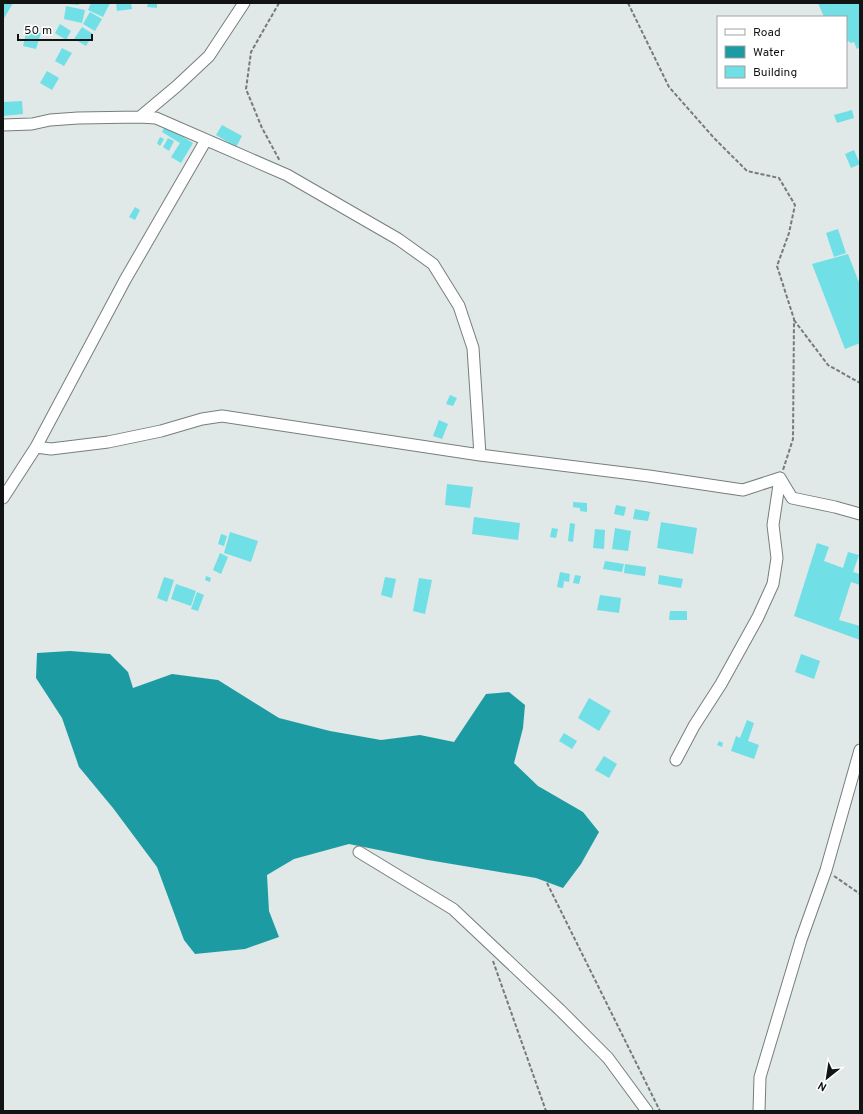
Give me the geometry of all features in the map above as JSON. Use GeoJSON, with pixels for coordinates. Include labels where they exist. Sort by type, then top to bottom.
{"type":"FeatureCollection","features":[{"type":"Feature","properties":{"kind":"street"},"geometry":{"type":"LineString","coordinates":[[140,117],[177,86],[209,56],[244,3]]}},
{"type":"Feature","properties":{"kind":"street"},"geometry":{"type":"LineString","coordinates":[[3,125],[32,124],[50,120],[78,118],[156,118],[288,174],[398,239],[433,264],[459,306],[473,348],[480,455]]}},
{"type":"Feature","properties":{"kind":"street"},"geometry":{"type":"LineString","coordinates":[[3,498],[36,447],[125,280],[206,140]]}},
{"type":"Feature","properties":{"kind":"street"},"geometry":{"type":"LineString","coordinates":[[36,447],[51,449],[108,442],[161,431],[202,419],[222,416],[480,455],[649,476],[743,490],[780,478]]}},
{"type":"Feature","properties":{"kind":"street"},"geometry":{"type":"LineString","coordinates":[[780,478],[792,498],[860,514]]}},
{"type":"Feature","properties":{"kind":"street"},"geometry":{"type":"LineString","coordinates":[[676,760],[694,726],[718,689],[758,617],[773,584],[777,558],[773,525],[780,478]]}},
{"type":"Feature","properties":{"kind":"street"},"geometry":{"type":"LineString","coordinates":[[759,1111],[760,1077],[801,940],[826,870],[860,750]]}},
{"type":"Feature","properties":{"kind":"street"},"geometry":{"type":"LineString","coordinates":[[359,852],[453,909],[560,1010],[608,1058],[646,1111]]}},
{"type":"Feature","properties":{"kind":"path"},"geometry":{"type":"LineString","coordinates":[[279,3],[251,52],[246,89],[262,128],[288,174]]}},
{"type":"Feature","properties":{"kind":"path"},"geometry":{"type":"LineString","coordinates":[[628,3],[669,87],[714,138],[747,171],[779,178],[795,205],[789,233],[777,266],[794,319],[794,439],[780,478]]}},
{"type":"Feature","properties":{"kind":"path"},"geometry":{"type":"LineString","coordinates":[[794,319],[828,366],[860,383]]}},
{"type":"Feature","properties":{"kind":"path"},"geometry":{"type":"LineString","coordinates":[[826,870],[860,894]]}},
{"type":"Feature","properties":{"kind":"path"},"geometry":{"type":"LineString","coordinates":[[547,883],[660,1111]]}},
{"type":"Feature","properties":{"kind":"path"},"geometry":{"type":"LineString","coordinates":[[493,961],[546,1111]]}},
{"type":"Feature","properties":{"kind":"water"},"geometry":{"type":"Polygon","coordinates":[[[70,651],[110,654],[128,672],[133,688],[172,674],[218,680],[279,718],[330,731],[381,740],[420,735],[454,742],[486,694],[509,692],[525,705],[523,728],[514,763],[538,786],[583,812],[599,832],[581,864],[563,888],[536,878],[428,860],[349,844],[294,859],[267,875],[269,911],[279,937],[245,949],[195,954],[184,940],[157,867],[113,808],[79,767],[62,718],[36,678],[37,653],[70,651]]]}},
{"type":"Feature","properties":{"kind":"building"},"geometry":{"type":"Polygon","coordinates":[[[3,3],[13,3],[3,20],[3,3]]]}},
{"type":"Feature","properties":{"kind":"building"},"geometry":{"type":"Polygon","coordinates":[[[79,3],[79,5],[68,4],[79,3]]]}},
{"type":"Feature","properties":{"kind":"building"},"geometry":{"type":"Polygon","coordinates":[[[91,3],[110,3],[103,17],[88,10],[91,3]]]}},
{"type":"Feature","properties":{"kind":"building"},"geometry":{"type":"Polygon","coordinates":[[[116,3],[131,3],[132,9],[117,11],[116,3]]]}},
{"type":"Feature","properties":{"kind":"building"},"geometry":{"type":"Polygon","coordinates":[[[148,3],[157,3],[157,8],[147,7],[148,3]]]}},
{"type":"Feature","properties":{"kind":"building"},"geometry":{"type":"Polygon","coordinates":[[[818,3],[860,3],[860,47],[857,49],[854,42],[847,42],[847,16],[824,16],[818,3]]]}},
{"type":"Feature","properties":{"kind":"building"},"geometry":{"type":"Polygon","coordinates":[[[66,6],[85,10],[82,23],[64,19],[66,6]]]}},
{"type":"Feature","properties":{"kind":"building"},"geometry":{"type":"Polygon","coordinates":[[[90,12],[102,19],[95,31],[83,24],[90,12]]]}},
{"type":"Feature","properties":{"kind":"building"},"geometry":{"type":"Polygon","coordinates":[[[60,24],[71,31],[66,40],[55,33],[60,24]]]}},
{"type":"Feature","properties":{"kind":"building"},"geometry":{"type":"Polygon","coordinates":[[[82,27],[93,34],[86,46],[74,39],[82,27]]]}},
{"type":"Feature","properties":{"kind":"building"},"geometry":{"type":"Polygon","coordinates":[[[27,29],[41,33],[36,49],[23,46],[27,29]]]}},
{"type":"Feature","properties":{"kind":"building"},"geometry":{"type":"Polygon","coordinates":[[[62,48],[72,53],[64,66],[55,61],[62,48]]]}},
{"type":"Feature","properties":{"kind":"building"},"geometry":{"type":"Polygon","coordinates":[[[47,71],[59,78],[52,90],[40,83],[47,71]]]}},
{"type":"Feature","properties":{"kind":"building"},"geometry":{"type":"Polygon","coordinates":[[[22,101],[23,114],[3,116],[3,102],[22,101]]]}},
{"type":"Feature","properties":{"kind":"building"},"geometry":{"type":"Polygon","coordinates":[[[852,110],[854,118],[837,123],[834,115],[852,110]]]}},
{"type":"Feature","properties":{"kind":"building"},"geometry":{"type":"Polygon","coordinates":[[[222,125],[242,136],[236,147],[216,135],[222,125]]]}},
{"type":"Feature","properties":{"kind":"building"},"geometry":{"type":"Polygon","coordinates":[[[165,126],[193,143],[181,163],[171,157],[180,143],[162,132],[165,126]]]}},
{"type":"Feature","properties":{"kind":"building"},"geometry":{"type":"Polygon","coordinates":[[[160,137],[164,139],[160,146],[157,143],[160,137]]]}},
{"type":"Feature","properties":{"kind":"building"},"geometry":{"type":"Polygon","coordinates":[[[168,138],[174,141],[169,151],[163,147],[168,138]]]}},
{"type":"Feature","properties":{"kind":"building"},"geometry":{"type":"Polygon","coordinates":[[[854,150],[860,164],[851,168],[845,154],[854,150]]]}},
{"type":"Feature","properties":{"kind":"building"},"geometry":{"type":"Polygon","coordinates":[[[135,207],[140,210],[135,220],[129,217],[135,207]]]}},
{"type":"Feature","properties":{"kind":"building"},"geometry":{"type":"Polygon","coordinates":[[[838,229],[846,253],[834,257],[826,233],[838,229]]]}},
{"type":"Feature","properties":{"kind":"building"},"geometry":{"type":"Polygon","coordinates":[[[848,254],[860,285],[860,343],[845,349],[812,264],[848,254]]]}},
{"type":"Feature","properties":{"kind":"building"},"geometry":{"type":"Polygon","coordinates":[[[450,395],[457,398],[453,406],[446,404],[450,395]]]}},
{"type":"Feature","properties":{"kind":"building"},"geometry":{"type":"Polygon","coordinates":[[[439,420],[448,424],[442,439],[433,436],[439,420]]]}},
{"type":"Feature","properties":{"kind":"building"},"geometry":{"type":"Polygon","coordinates":[[[447,484],[473,487],[470,508],[445,505],[447,484]]]}},
{"type":"Feature","properties":{"kind":"building"},"geometry":{"type":"Polygon","coordinates":[[[573,502],[587,503],[587,512],[580,511],[580,508],[573,507],[573,502]]]}},
{"type":"Feature","properties":{"kind":"building"},"geometry":{"type":"Polygon","coordinates":[[[616,505],[626,507],[624,516],[614,514],[616,505]]]}},
{"type":"Feature","properties":{"kind":"building"},"geometry":{"type":"Polygon","coordinates":[[[635,509],[650,512],[648,521],[633,519],[635,509]]]}},
{"type":"Feature","properties":{"kind":"building"},"geometry":{"type":"Polygon","coordinates":[[[474,517],[520,523],[518,540],[472,534],[474,517]]]}},
{"type":"Feature","properties":{"kind":"building"},"geometry":{"type":"Polygon","coordinates":[[[661,522],[697,528],[693,554],[657,548],[661,522]]]}},
{"type":"Feature","properties":{"kind":"building"},"geometry":{"type":"Polygon","coordinates":[[[570,523],[575,524],[573,542],[568,541],[570,523]]]}},
{"type":"Feature","properties":{"kind":"building"},"geometry":{"type":"Polygon","coordinates":[[[552,528],[558,529],[556,538],[550,537],[552,528]]]}},
{"type":"Feature","properties":{"kind":"building"},"geometry":{"type":"Polygon","coordinates":[[[615,528],[631,531],[628,551],[612,549],[615,528]]]}},
{"type":"Feature","properties":{"kind":"building"},"geometry":{"type":"Polygon","coordinates":[[[595,529],[605,530],[604,549],[593,548],[595,529]]]}},
{"type":"Feature","properties":{"kind":"building"},"geometry":{"type":"Polygon","coordinates":[[[230,532],[258,541],[251,562],[224,553],[230,532]]]}},
{"type":"Feature","properties":{"kind":"building"},"geometry":{"type":"Polygon","coordinates":[[[221,534],[227,536],[224,546],[218,544],[221,534]]]}},
{"type":"Feature","properties":{"kind":"building"},"geometry":{"type":"Polygon","coordinates":[[[817,543],[829,547],[824,561],[843,568],[848,552],[859,555],[853,572],[860,574],[860,585],[851,582],[839,620],[860,626],[860,640],[794,616],[817,543]]]}},
{"type":"Feature","properties":{"kind":"building"},"geometry":{"type":"Polygon","coordinates":[[[220,553],[228,557],[221,574],[213,570],[220,553]]]}},
{"type":"Feature","properties":{"kind":"building"},"geometry":{"type":"Polygon","coordinates":[[[605,561],[624,564],[622,572],[603,569],[605,561]]]}},
{"type":"Feature","properties":{"kind":"building"},"geometry":{"type":"Polygon","coordinates":[[[625,564],[646,567],[645,576],[624,573],[625,564]]]}},
{"type":"Feature","properties":{"kind":"building"},"geometry":{"type":"Polygon","coordinates":[[[560,572],[570,574],[569,582],[564,581],[563,588],[557,587],[560,572]]]}},
{"type":"Feature","properties":{"kind":"building"},"geometry":{"type":"Polygon","coordinates":[[[575,575],[581,576],[579,584],[573,583],[575,575]]]}},
{"type":"Feature","properties":{"kind":"building"},"geometry":{"type":"Polygon","coordinates":[[[659,575],[683,579],[681,588],[658,584],[659,575]]]}},
{"type":"Feature","properties":{"kind":"building"},"geometry":{"type":"Polygon","coordinates":[[[206,576],[211,578],[210,582],[205,580],[206,576]]]}},
{"type":"Feature","properties":{"kind":"building"},"geometry":{"type":"Polygon","coordinates":[[[164,577],[174,580],[167,602],[157,598],[164,577]]]}},
{"type":"Feature","properties":{"kind":"building"},"geometry":{"type":"Polygon","coordinates":[[[385,577],[396,579],[392,598],[381,595],[385,577]]]}},
{"type":"Feature","properties":{"kind":"building"},"geometry":{"type":"Polygon","coordinates":[[[419,578],[432,580],[425,614],[413,611],[419,578]]]}},
{"type":"Feature","properties":{"kind":"building"},"geometry":{"type":"Polygon","coordinates":[[[176,584],[196,591],[191,606],[171,599],[176,584]]]}},
{"type":"Feature","properties":{"kind":"building"},"geometry":{"type":"Polygon","coordinates":[[[197,592],[204,595],[198,611],[191,609],[197,592]]]}},
{"type":"Feature","properties":{"kind":"building"},"geometry":{"type":"Polygon","coordinates":[[[600,595],[621,598],[619,613],[597,610],[600,595]]]}},
{"type":"Feature","properties":{"kind":"building"},"geometry":{"type":"Polygon","coordinates":[[[670,611],[687,611],[687,620],[669,620],[670,611]]]}},
{"type":"Feature","properties":{"kind":"building"},"geometry":{"type":"Polygon","coordinates":[[[801,654],[820,661],[814,679],[795,672],[801,654]]]}},
{"type":"Feature","properties":{"kind":"building"},"geometry":{"type":"Polygon","coordinates":[[[589,698],[611,711],[599,731],[578,718],[589,698]]]}},
{"type":"Feature","properties":{"kind":"building"},"geometry":{"type":"Polygon","coordinates":[[[747,720],[754,723],[748,741],[759,745],[754,759],[731,751],[736,736],[740,738],[747,720]]]}},
{"type":"Feature","properties":{"kind":"building"},"geometry":{"type":"Polygon","coordinates":[[[564,733],[577,741],[572,749],[559,741],[564,733]]]}},
{"type":"Feature","properties":{"kind":"building"},"geometry":{"type":"Polygon","coordinates":[[[719,741],[723,743],[722,747],[717,745],[719,741]]]}},
{"type":"Feature","properties":{"kind":"building"},"geometry":{"type":"Polygon","coordinates":[[[604,756],[617,764],[609,778],[595,770],[604,756]]]}}]}
